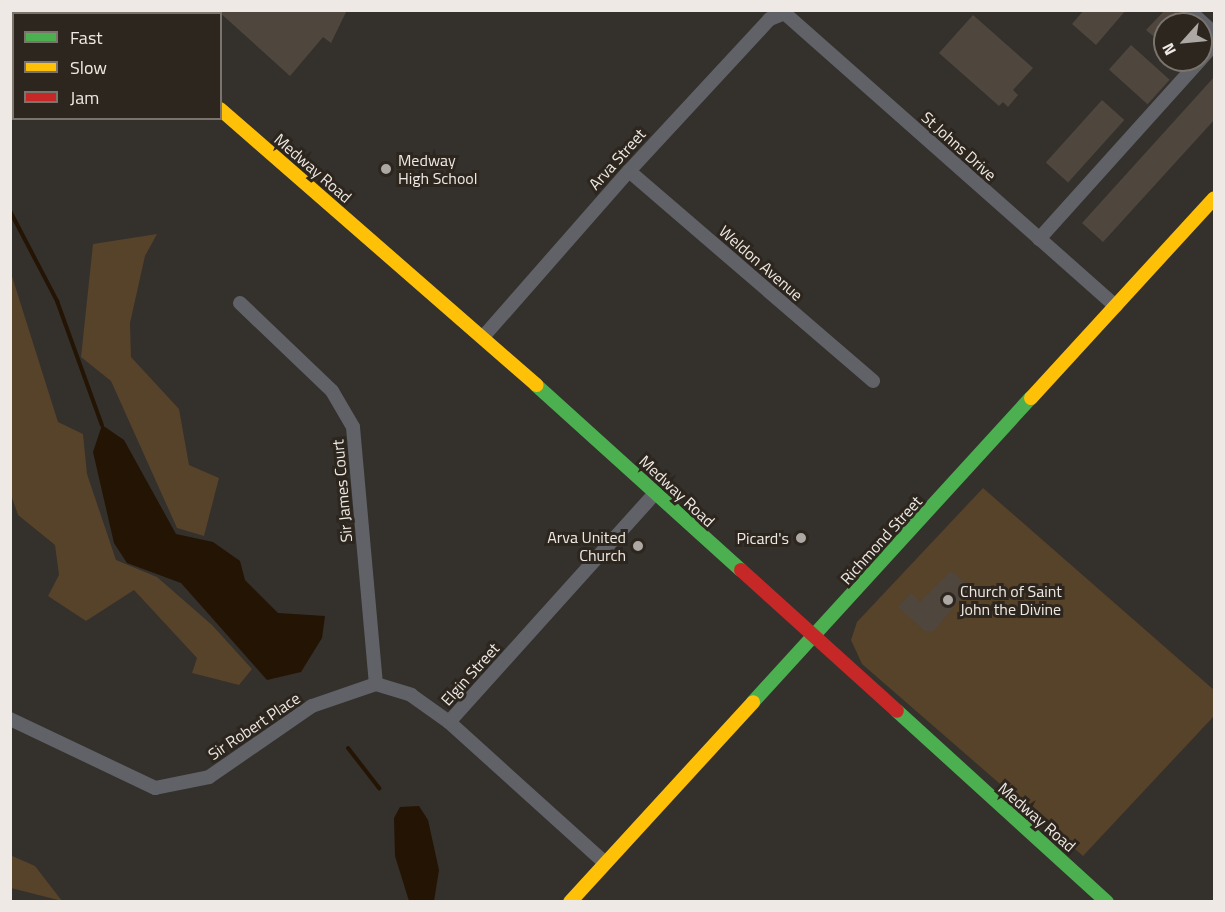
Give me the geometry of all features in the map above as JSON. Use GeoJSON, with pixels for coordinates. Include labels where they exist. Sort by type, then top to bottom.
{"type":"FeatureCollection","features":[{"type":"Feature","properties":{"kind":"main road","name":"Medway Road"},"geometry":{"type":"LineString","coordinates":[[222,111],[483,337],[656,492],[813,641],[1107,902]]}},
{"type":"Feature","properties":{"kind":"main road","name":"Richmond Street"},"geometry":{"type":"LineString","coordinates":[[570,902],[813,641],[1215,198]]}},
{"type":"Feature","properties":{"kind":"street"},"geometry":{"type":"LineString","coordinates":[[1189,10],[1215,33]]}},
{"type":"Feature","properties":{"kind":"street","name":"Arva Street"},"geometry":{"type":"LineString","coordinates":[[483,337],[628,171],[770,19],[783,12]]}},
{"type":"Feature","properties":{"kind":"street","name":"St Johns Drive"},"geometry":{"type":"LineString","coordinates":[[783,12],[1116,306]]}},
{"type":"Feature","properties":{"kind":"street"},"geometry":{"type":"LineString","coordinates":[[1039,239],[1190,72]]}},
{"type":"Feature","properties":{"kind":"street","name":"Weldon Avenue"},"geometry":{"type":"LineString","coordinates":[[628,171],[873,381]]}},
{"type":"Feature","properties":{"kind":"street","name":"Sir James Court"},"geometry":{"type":"LineString","coordinates":[[240,303],[332,391],[352,427],[376,684]]}},
{"type":"Feature","properties":{"kind":"street","name":"Elgin Street"},"geometry":{"type":"LineString","coordinates":[[604,863],[449,722],[656,492]]}},
{"type":"Feature","properties":{"kind":"street"},"geometry":{"type":"LineString","coordinates":[[376,684],[411,695],[449,722]]}},
{"type":"Feature","properties":{"kind":"street","name":"Sir Robert Place"},"geometry":{"type":"LineString","coordinates":[[10,719],[154,788],[208,777],[312,705],[376,684]]}},
{"type":"Feature","properties":{"kind":"shaded area"},"geometry":{"type":"Polygon","coordinates":[[[157,234],[145,256],[130,323],[131,357],[179,409],[189,465],[219,478],[204,536],[177,528],[111,381],[81,357],[93,244],[157,234]]]}},
{"type":"Feature","properties":{"kind":"shaded area"},"geometry":{"type":"Polygon","coordinates":[[[10,270],[58,422],[83,434],[87,474],[116,560],[157,577],[212,625],[252,669],[239,685],[192,673],[197,658],[134,590],[86,621],[48,596],[59,575],[55,545],[18,515],[11,495],[10,270]]]}},
{"type":"Feature","properties":{"kind":"shaded area"},"geometry":{"type":"Polygon","coordinates":[[[102,425],[124,440],[176,534],[213,542],[240,561],[245,580],[278,613],[325,616],[322,638],[301,672],[267,680],[181,583],[127,563],[114,543],[93,452],[102,425]]]}},
{"type":"Feature","properties":{"kind":"shaded area"},"geometry":{"type":"Polygon","coordinates":[[[983,488],[1214,690],[1214,716],[1083,856],[862,664],[851,640],[857,622],[983,488]]]}},
{"type":"Feature","properties":{"kind":"shaded area"},"geometry":{"type":"Polygon","coordinates":[[[419,806],[428,820],[439,870],[434,901],[409,901],[395,856],[394,818],[400,807],[419,806]]]}},
{"type":"Feature","properties":{"kind":"shaded area"},"geometry":{"type":"Polygon","coordinates":[[[10,855],[35,866],[62,901],[11,888],[10,855]]]}},
{"type":"Feature","properties":{"kind":"building"},"geometry":{"type":"Polygon","coordinates":[[[217,10],[347,10],[331,43],[323,37],[290,76],[222,15],[222,12],[217,10]]]}},
{"type":"Feature","properties":{"kind":"building"},"geometry":{"type":"Polygon","coordinates":[[[1084,10],[1126,10],[1096,45],[1072,24],[1084,10]]]}},
{"type":"Feature","properties":{"kind":"building"},"geometry":{"type":"Polygon","coordinates":[[[973,15],[1033,68],[1013,90],[1018,95],[1008,107],[1003,102],[999,106],[939,53],[973,15]]]}},
{"type":"Feature","properties":{"kind":"building"},"geometry":{"type":"Polygon","coordinates":[[[1153,23],[1153,36],[1146,30],[1153,23]]]}},
{"type":"Feature","properties":{"kind":"building"},"geometry":{"type":"Polygon","coordinates":[[[1131,45],[1153,65],[1153,72],[1161,72],[1170,80],[1148,104],[1109,70],[1131,45]]]}},
{"type":"Feature","properties":{"kind":"building"},"geometry":{"type":"Polygon","coordinates":[[[1215,76],[1215,119],[1103,242],[1082,223],[1215,76]]]}},
{"type":"Feature","properties":{"kind":"building"},"geometry":{"type":"Polygon","coordinates":[[[1102,100],[1124,120],[1068,182],[1046,162],[1102,100]]]}},
{"type":"Feature","properties":{"kind":"building","name":"Church of Saint John the Divine"},"geometry":{"type":"Polygon","coordinates":[[[951,571],[970,587],[933,632],[925,631],[898,607],[911,593],[920,602],[951,571]]]}},
{"type":"Feature","properties":{"kind":"waterway"},"geometry":{"type":"LineString","coordinates":[[10,211],[57,301],[102,425]]}},
{"type":"Feature","properties":{"kind":"waterway"},"geometry":{"type":"LineString","coordinates":[[348,748],[379,788]]}},
{"type":"Feature","properties":{"kind":"traffic: fast"},"geometry":{"type":"LineString","coordinates":[[536,385],[741,570]]}},
{"type":"Feature","properties":{"kind":"traffic: fast"},"geometry":{"type":"LineString","coordinates":[[753,702],[1031,398]]}},
{"type":"Feature","properties":{"kind":"traffic: fast"},"geometry":{"type":"LineString","coordinates":[[897,711],[1107,902]]}},
{"type":"Feature","properties":{"kind":"traffic: slow"},"geometry":{"type":"LineString","coordinates":[[222,111],[536,385]]}},
{"type":"Feature","properties":{"kind":"traffic: slow"},"geometry":{"type":"LineString","coordinates":[[1031,398],[1214,198]]}},
{"type":"Feature","properties":{"kind":"traffic: slow"},"geometry":{"type":"LineString","coordinates":[[570,902],[753,702]]}},
{"type":"Feature","properties":{"kind":"traffic: jam"},"geometry":{"type":"LineString","coordinates":[[741,570],[897,711]]}},
{"type":"Feature","properties":{"kind":"place","name":"Medway High School"},"geometry":{"type":"Point","coordinates":[386,169]}},
{"type":"Feature","properties":{"kind":"place","name":"Picard's"},"geometry":{"type":"Point","coordinates":[801,538]}},
{"type":"Feature","properties":{"kind":"place","name":"Arva United Church"},"geometry":{"type":"Point","coordinates":[638,546]}},
{"type":"Feature","properties":{"kind":"place","name":"Church of Saint John the Divine"},"geometry":{"type":"Point","coordinates":[948,600]}}]}
